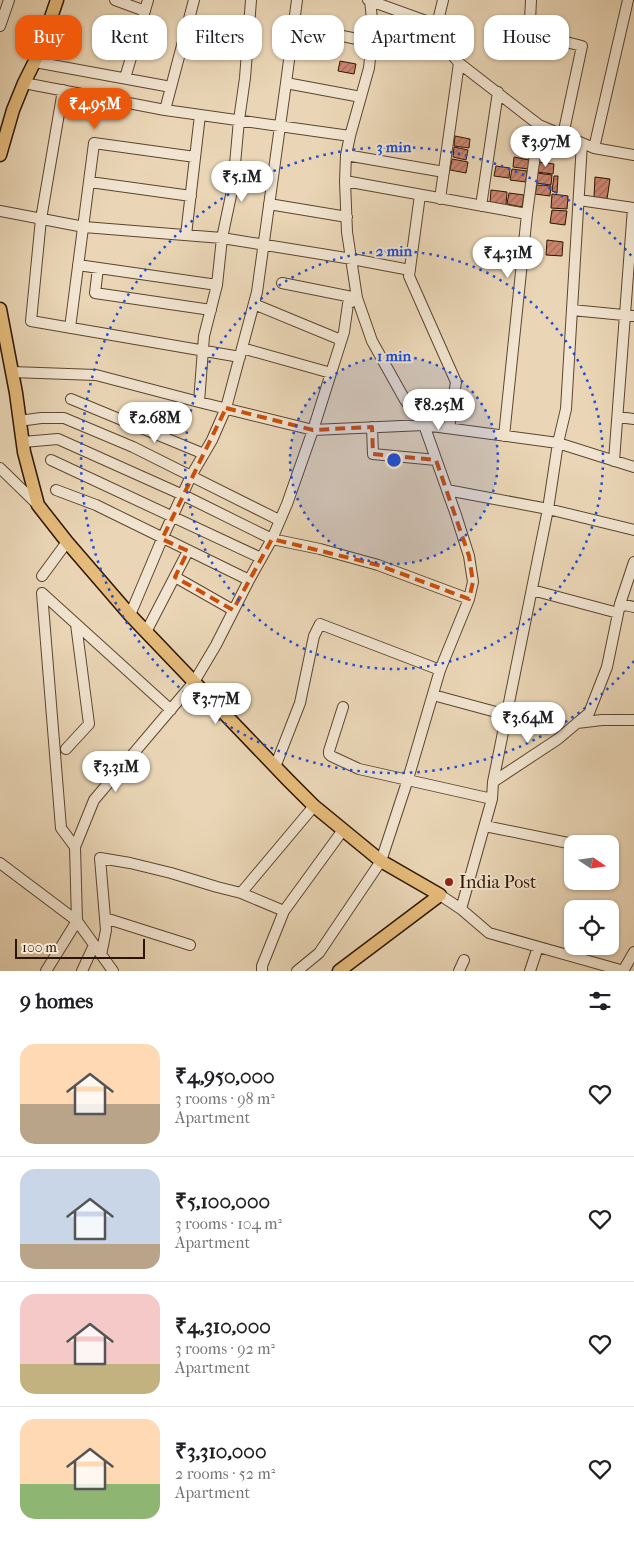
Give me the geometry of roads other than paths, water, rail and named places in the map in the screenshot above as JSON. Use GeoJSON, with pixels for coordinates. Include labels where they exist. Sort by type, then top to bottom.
{"type":"FeatureCollection","features":[{"type":"Feature","properties":{"kind":"main road"},"geometry":{"type":"LineString","coordinates":[[0,155],[13,110],[35,62],[57,0]]}},
{"type":"Feature","properties":{"kind":"main road"},"geometry":{"type":"LineString","coordinates":[[0,309],[23,442],[38,505],[130,615],[314,806],[381,860],[440,895],[342,970]]}},
{"type":"Feature","properties":{"kind":"street"},"geometry":{"type":"LineString","coordinates":[[0,26],[9,0]]}},
{"type":"Feature","properties":{"kind":"street"},"geometry":{"type":"LineString","coordinates":[[115,0],[145,11]]}},
{"type":"Feature","properties":{"kind":"street"},"geometry":{"type":"LineString","coordinates":[[125,78],[148,0]]}},
{"type":"Feature","properties":{"kind":"street"},"geometry":{"type":"LineString","coordinates":[[165,110],[194,0]]}},
{"type":"Feature","properties":{"kind":"street"},"geometry":{"type":"LineString","coordinates":[[199,402],[204,336],[217,285],[222,238],[233,186],[245,78],[251,0]]}},
{"type":"Feature","properties":{"kind":"street"},"geometry":{"type":"LineString","coordinates":[[295,15],[297,0]]}},
{"type":"Feature","properties":{"kind":"street"},"geometry":{"type":"LineString","coordinates":[[371,15],[369,0],[410,15]]}},
{"type":"Feature","properties":{"kind":"street"},"geometry":{"type":"LineString","coordinates":[[440,15],[444,0]]}},
{"type":"Feature","properties":{"kind":"street"},"geometry":{"type":"LineString","coordinates":[[531,0],[530,20],[542,36],[582,46],[563,135]]}},
{"type":"Feature","properties":{"kind":"street"},"geometry":{"type":"LineString","coordinates":[[594,148],[628,0]]}},
{"type":"Feature","properties":{"kind":"street"},"geometry":{"type":"LineString","coordinates":[[130,615],[191,476],[212,440],[226,408],[257,292],[289,60]]}},
{"type":"Feature","properties":{"kind":"street"},"geometry":{"type":"LineString","coordinates":[[298,971],[319,953],[381,860],[408,779],[440,670],[469,598],[473,582],[469,556],[424,425],[405,400],[372,341],[357,298],[347,232],[346,156],[370,60]]}},
{"type":"Feature","properties":{"kind":"street"},"geometry":{"type":"LineString","coordinates":[[456,60],[539,125],[594,148],[634,154]]}},
{"type":"Feature","properties":{"kind":"street"},"geometry":{"type":"LineString","coordinates":[[35,62],[172,87]]}},
{"type":"Feature","properties":{"kind":"street"},"geometry":{"type":"LineString","coordinates":[[440,199],[459,63]]}},
{"type":"Feature","properties":{"kind":"street"},"geometry":{"type":"LineString","coordinates":[[24,83],[165,110],[350,136]]}},
{"type":"Feature","properties":{"kind":"street"},"geometry":{"type":"LineString","coordinates":[[286,83],[361,97]]}},
{"type":"Feature","properties":{"kind":"street"},"geometry":{"type":"LineString","coordinates":[[62,90],[41,219],[31,321],[203,351],[241,352],[331,374]]}},
{"type":"Feature","properties":{"kind":"street"},"geometry":{"type":"LineString","coordinates":[[481,206],[498,92]]}},
{"type":"Feature","properties":{"kind":"street"},"geometry":{"type":"LineString","coordinates":[[186,235],[200,115]]}},
{"type":"Feature","properties":{"kind":"street"},"geometry":{"type":"LineString","coordinates":[[504,436],[527,214],[539,125]]}},
{"type":"Feature","properties":{"kind":"street"},"geometry":{"type":"LineString","coordinates":[[70,328],[94,143],[195,157]]}},
{"type":"Feature","properties":{"kind":"street"},"geometry":{"type":"LineString","coordinates":[[461,909],[492,798],[493,782],[548,509],[558,443],[566,409],[582,144]]}},
{"type":"Feature","properties":{"kind":"street"},"geometry":{"type":"LineString","coordinates":[[346,156],[444,172]]}},
{"type":"Feature","properties":{"kind":"street"},"geometry":{"type":"LineString","coordinates":[[345,181],[527,214]]}},
{"type":"Feature","properties":{"kind":"street"},"geometry":{"type":"LineString","coordinates":[[90,182],[191,196]]}},
{"type":"Feature","properties":{"kind":"street"},"geometry":{"type":"LineString","coordinates":[[420,195],[409,276],[456,382],[449,428]]}},
{"type":"Feature","properties":{"kind":"street"},"geometry":{"type":"LineString","coordinates":[[579,200],[634,208],[630,315],[614,461]]}},
{"type":"Feature","properties":{"kind":"street"},"geometry":{"type":"LineString","coordinates":[[269,204],[347,217]]}},
{"type":"Feature","properties":{"kind":"street"},"geometry":{"type":"LineString","coordinates":[[0,211],[84,227],[222,238],[410,270]]}},
{"type":"Feature","properties":{"kind":"street"},"geometry":{"type":"LineString","coordinates":[[78,265],[217,285]]}},
{"type":"Feature","properties":{"kind":"street"},"geometry":{"type":"LineString","coordinates":[[98,268],[95,293],[211,310]]}},
{"type":"Feature","properties":{"kind":"street"},"geometry":{"type":"LineString","coordinates":[[282,283],[357,298]]}},
{"type":"Feature","properties":{"kind":"street"},"geometry":{"type":"LineString","coordinates":[[46,971],[77,921],[75,847],[94,800],[194,682],[216,645],[272,539],[287,504],[313,430],[341,340],[348,304],[357,298]]}},
{"type":"Feature","properties":{"kind":"street"},"geometry":{"type":"LineString","coordinates":[[254,304],[341,340]]}},
{"type":"Feature","properties":{"kind":"street"},"geometry":{"type":"LineString","coordinates":[[572,310],[630,315]]}},
{"type":"Feature","properties":{"kind":"street"},"geometry":{"type":"LineString","coordinates":[[12,372],[96,375],[313,430],[424,425],[558,443],[634,467]]}},
{"type":"Feature","properties":{"kind":"street"},"geometry":{"type":"LineString","coordinates":[[71,399],[204,454]]}},
{"type":"Feature","properties":{"kind":"street"},"geometry":{"type":"LineString","coordinates":[[618,417],[634,419]]}},
{"type":"Feature","properties":{"kind":"street"},"geometry":{"type":"LineString","coordinates":[[19,420],[64,418],[134,447],[279,520]]}},
{"type":"Feature","properties":{"kind":"street"},"geometry":{"type":"LineString","coordinates":[[372,427],[373,454],[436,460]]}},
{"type":"Feature","properties":{"kind":"street"},"geometry":{"type":"LineString","coordinates":[[23,442],[58,439],[183,495],[272,539],[320,549],[378,565],[469,598]]}},
{"type":"Feature","properties":{"kind":"street"},"geometry":{"type":"LineString","coordinates":[[51,460],[261,558]]}},
{"type":"Feature","properties":{"kind":"street"},"geometry":{"type":"LineString","coordinates":[[0,468],[38,505]]}},
{"type":"Feature","properties":{"kind":"street"},"geometry":{"type":"LineString","coordinates":[[56,490],[96,505],[249,580]]}},
{"type":"Feature","properties":{"kind":"street"},"geometry":{"type":"LineString","coordinates":[[447,490],[548,509],[634,530]]}},
{"type":"Feature","properties":{"kind":"street"},"geometry":{"type":"LineString","coordinates":[[42,576],[67,542]]}},
{"type":"Feature","properties":{"kind":"street"},"geometry":{"type":"LineString","coordinates":[[146,632],[188,551]]}},
{"type":"Feature","properties":{"kind":"street"},"geometry":{"type":"LineString","coordinates":[[493,782],[558,739],[589,713],[607,667],[619,608],[634,562]]}},
{"type":"Feature","properties":{"kind":"street"},"geometry":{"type":"LineString","coordinates":[[175,576],[234,610]]}},
{"type":"Feature","properties":{"kind":"street"},"geometry":{"type":"LineString","coordinates":[[532,590],[619,608],[634,607]]}},
{"type":"Feature","properties":{"kind":"street"},"geometry":{"type":"LineString","coordinates":[[75,847],[61,828],[42,593],[171,710]]}},
{"type":"Feature","properties":{"kind":"street"},"geometry":{"type":"LineString","coordinates":[[66,749],[90,724],[76,624]]}},
{"type":"Feature","properties":{"kind":"street"},"geometry":{"type":"LineString","coordinates":[[275,767],[300,703],[314,636],[320,624],[440,670]]}},
{"type":"Feature","properties":{"kind":"street"},"geometry":{"type":"LineString","coordinates":[[433,695],[507,715]]}},
{"type":"Feature","properties":{"kind":"street"},"geometry":{"type":"LineString","coordinates":[[343,706],[329,754],[331,756],[359,769],[492,798]]}},
{"type":"Feature","properties":{"kind":"street"},"geometry":{"type":"LineString","coordinates":[[576,723],[602,720],[634,720]]}},
{"type":"Feature","properties":{"kind":"street"},"geometry":{"type":"LineString","coordinates":[[241,893],[314,806]]}},
{"type":"Feature","properties":{"kind":"street"},"geometry":{"type":"LineString","coordinates":[[485,826],[564,842]]}},
{"type":"Feature","properties":{"kind":"street"},"geometry":{"type":"LineString","coordinates":[[262,971],[262,966],[284,911],[343,830]]}},
{"type":"Feature","properties":{"kind":"street"},"geometry":{"type":"LineString","coordinates":[[101,955],[106,930],[100,858],[171,873],[241,893],[284,911]]}},
{"type":"Feature","properties":{"kind":"street"},"geometry":{"type":"LineString","coordinates":[[0,863],[77,921],[113,971]]}},
{"type":"Feature","properties":{"kind":"street"},"geometry":{"type":"LineString","coordinates":[[440,895],[461,909],[489,933],[620,970],[634,952]]}},
{"type":"Feature","properties":{"kind":"street"},"geometry":{"type":"LineString","coordinates":[[105,918],[190,945]]}},
{"type":"Feature","properties":{"kind":"street"},"geometry":{"type":"LineString","coordinates":[[82,971],[94,946]]}},
{"type":"Feature","properties":{"kind":"street"},"geometry":{"type":"LineString","coordinates":[[530,971],[538,947]]}},
{"type":"Feature","properties":{"kind":"street"},"geometry":{"type":"LineString","coordinates":[[459,971],[464,960]]}},
{"type":"Feature","properties":{"kind":"place","name":"India Post"},"geometry":{"type":"Point","coordinates":[449,882]}}]}
